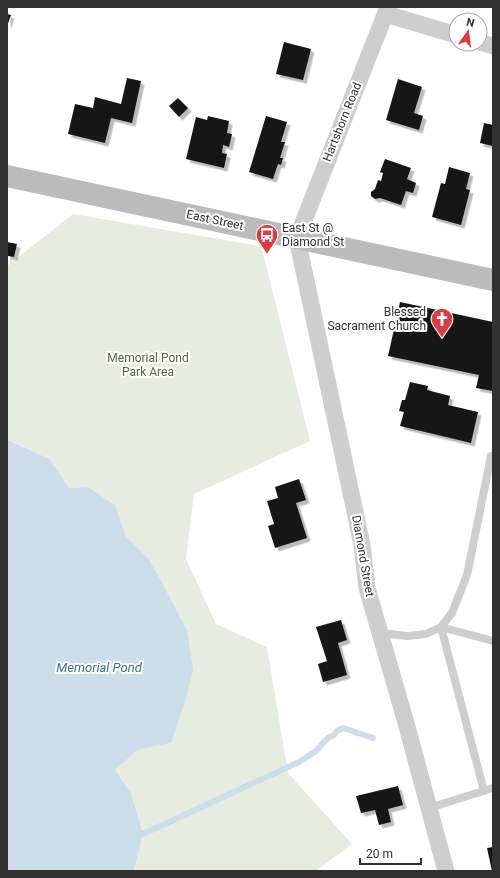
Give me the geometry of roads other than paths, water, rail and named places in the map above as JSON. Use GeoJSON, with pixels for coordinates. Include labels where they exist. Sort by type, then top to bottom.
{"type":"FeatureCollection","features":[{"type":"Feature","properties":{"kind":"main road","name":"East Street"},"geometry":{"type":"LineString","coordinates":[[7,176],[493,280]]}},
{"type":"Feature","properties":{"kind":"street"},"geometry":{"type":"LineString","coordinates":[[387,10],[448,32]]}},
{"type":"Feature","properties":{"kind":"street","name":"Hartshorn Road"},"geometry":{"type":"LineString","coordinates":[[297,238],[387,10]]}},
{"type":"Feature","properties":{"kind":"street","name":"Diamond Street"},"geometry":{"type":"LineString","coordinates":[[297,238],[362,545],[367,588],[446,871]]}},
{"type":"Feature","properties":{"kind":"lane"},"geometry":{"type":"LineString","coordinates":[[380,633],[408,636],[426,634],[441,627],[452,613],[467,575],[491,456]]}},
{"type":"Feature","properties":{"kind":"lane"},"geometry":{"type":"LineString","coordinates":[[441,627],[493,641]]}},
{"type":"Feature","properties":{"kind":"lane"},"geometry":{"type":"LineString","coordinates":[[441,627],[484,791]]}},
{"type":"Feature","properties":{"kind":"lane"},"geometry":{"type":"LineString","coordinates":[[429,808],[493,788]]}},
{"type":"Feature","properties":{"kind":"water","name":"Memorial Pond"},"geometry":{"type":"Polygon","coordinates":[[[7,440],[50,459],[69,488],[88,487],[115,505],[126,536],[149,559],[187,630],[193,670],[186,699],[171,743],[138,750],[115,770],[131,793],[143,834],[134,871],[7,871],[7,440]]]}},
{"type":"Feature","properties":{"kind":"waterway"},"geometry":{"type":"LineString","coordinates":[[135,835],[143,834],[299,762],[316,751],[328,738],[343,728],[373,738]]}},
{"type":"Feature","properties":{"kind":"place","name":"East St @ Diamond St"},"geometry":{"type":"Point","coordinates":[267,254]}},
{"type":"Feature","properties":{"kind":"place","name":"Blessed Sacrament Church"},"geometry":{"type":"Point","coordinates":[442,338]}},
{"type":"Feature","properties":{"kind":"park label","name":"Memorial Pond Park Area"},"geometry":{"type":"Point","coordinates":[148,365]}}]}
